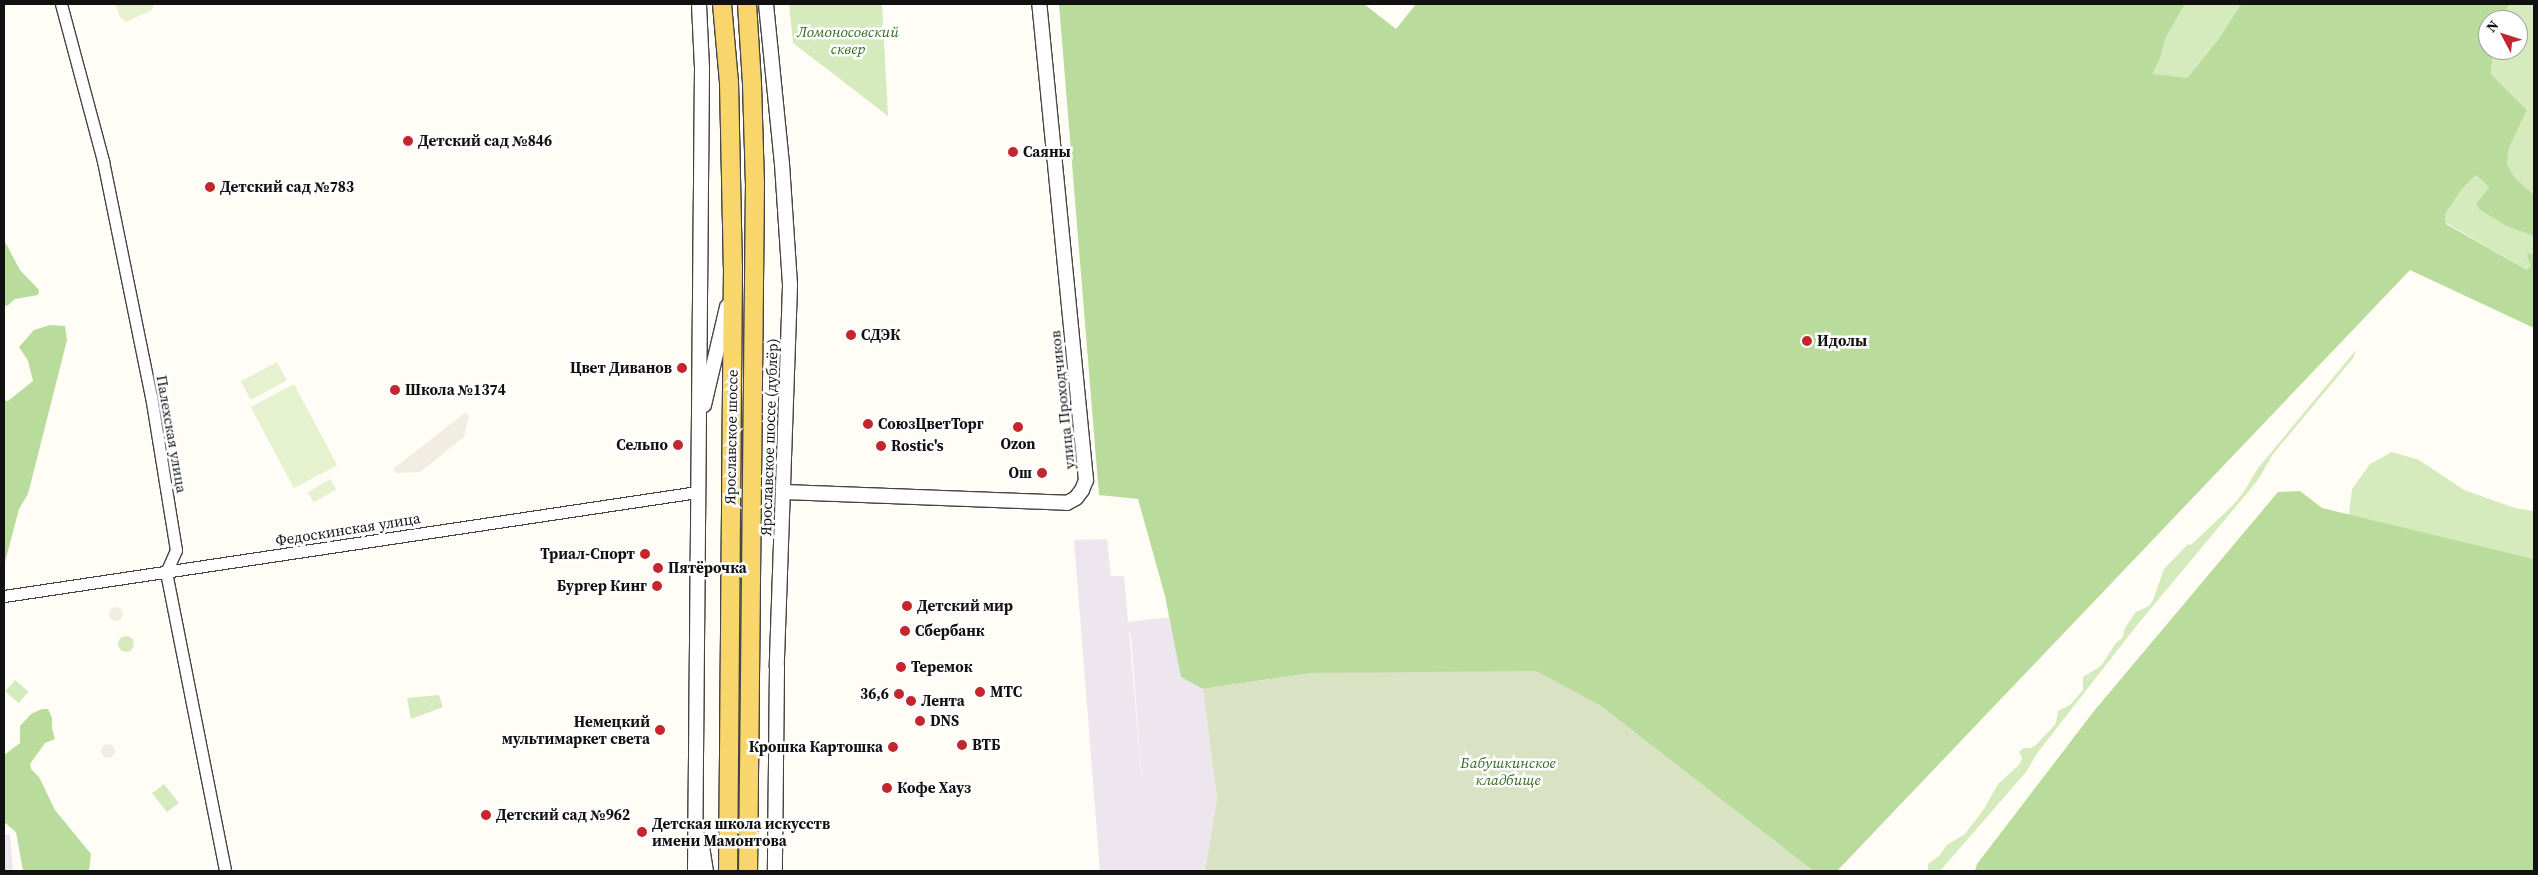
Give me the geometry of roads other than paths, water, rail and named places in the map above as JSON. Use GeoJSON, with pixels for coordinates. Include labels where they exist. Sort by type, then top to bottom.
{"type":"FeatureCollection","features":[{"type":"Feature","properties":{"kind":"main road","name":"Ярославское шоссе"},"geometry":{"type":"LineString","coordinates":[[722,4],[730,82],[733,267],[728,871]]}},
{"type":"Feature","properties":{"kind":"main road","name":"Ярославское шоссе"},"geometry":{"type":"LineString","coordinates":[[746,4],[752,84],[755,183],[748,869]]}},
{"type":"Feature","properties":{"kind":"street","name":"Палехская улица"},"geometry":{"type":"LineString","coordinates":[[61,4],[103,161],[151,396],[176,550],[166,572]]}},
{"type":"Feature","properties":{"kind":"street"},"geometry":{"type":"LineString","coordinates":[[695,871],[702,68],[699,4]]}},
{"type":"Feature","properties":{"kind":"street","name":"Ярославское шоссе (дублёр)"},"geometry":{"type":"LineString","coordinates":[[766,4],[782,164],[790,286],[777,667],[775,871]]}},
{"type":"Feature","properties":{"kind":"street","name":"улица Проходчиков"},"geometry":{"type":"LineString","coordinates":[[784,492],[1066,502],[1076,498],[1082,490],[1086,480],[1039,4]]}},
{"type":"Feature","properties":{"kind":"street"},"geometry":{"type":"LineString","coordinates":[[698,424],[722,334],[733,267]]}},
{"type":"Feature","properties":{"kind":"street","name":"Федоскинская улица"},"geometry":{"type":"LineString","coordinates":[[4,596],[697,492]]}},
{"type":"Feature","properties":{"kind":"street"},"geometry":{"type":"LineString","coordinates":[[166,572],[225,871]]}},
{"type":"Feature","properties":{"kind":"street"},"geometry":{"type":"LineString","coordinates":[[695,810],[706,871]]}},
{"type":"Feature","properties":{"kind":"place","name":"Детский сад №846"},"geometry":{"type":"Point","coordinates":[408,141]}},
{"type":"Feature","properties":{"kind":"place","name":"Саяны"},"geometry":{"type":"Point","coordinates":[1013,152]}},
{"type":"Feature","properties":{"kind":"place","name":"Детский сад №783"},"geometry":{"type":"Point","coordinates":[210,187]}},
{"type":"Feature","properties":{"kind":"place","name":"СДЭК"},"geometry":{"type":"Point","coordinates":[851,335]}},
{"type":"Feature","properties":{"kind":"place","name":"Идолы"},"geometry":{"type":"Point","coordinates":[1807,341]}},
{"type":"Feature","properties":{"kind":"place","name":"Цвет Диванов"},"geometry":{"type":"Point","coordinates":[682,368]}},
{"type":"Feature","properties":{"kind":"place","name":"Школа №1374"},"geometry":{"type":"Point","coordinates":[395,390]}},
{"type":"Feature","properties":{"kind":"place","name":"СоюзЦветТорг"},"geometry":{"type":"Point","coordinates":[868,424]}},
{"type":"Feature","properties":{"kind":"place","name":"Ozon"},"geometry":{"type":"Point","coordinates":[1018,427]}},
{"type":"Feature","properties":{"kind":"place","name":"Сельпо"},"geometry":{"type":"Point","coordinates":[678,445]}},
{"type":"Feature","properties":{"kind":"place","name":"Rostic's"},"geometry":{"type":"Point","coordinates":[881,446]}},
{"type":"Feature","properties":{"kind":"place","name":"Ош"},"geometry":{"type":"Point","coordinates":[1042,473]}},
{"type":"Feature","properties":{"kind":"place","name":"Триал-Спорт"},"geometry":{"type":"Point","coordinates":[645,554]}},
{"type":"Feature","properties":{"kind":"place","name":"Пятёрочка"},"geometry":{"type":"Point","coordinates":[658,568]}},
{"type":"Feature","properties":{"kind":"place","name":"Бургер Кинг"},"geometry":{"type":"Point","coordinates":[657,586]}},
{"type":"Feature","properties":{"kind":"place","name":"Детский мир"},"geometry":{"type":"Point","coordinates":[907,606]}},
{"type":"Feature","properties":{"kind":"place","name":"Сбербанк"},"geometry":{"type":"Point","coordinates":[905,631]}},
{"type":"Feature","properties":{"kind":"place","name":"Теремок"},"geometry":{"type":"Point","coordinates":[901,667]}},
{"type":"Feature","properties":{"kind":"place","name":"МТС"},"geometry":{"type":"Point","coordinates":[980,692]}},
{"type":"Feature","properties":{"kind":"place","name":"36,6"},"geometry":{"type":"Point","coordinates":[899,694]}},
{"type":"Feature","properties":{"kind":"place","name":"Лента"},"geometry":{"type":"Point","coordinates":[911,701]}},
{"type":"Feature","properties":{"kind":"place","name":"DNS"},"geometry":{"type":"Point","coordinates":[920,721]}},
{"type":"Feature","properties":{"kind":"place","name":"Немецкий мультимаркет света"},"geometry":{"type":"Point","coordinates":[660,730]}},
{"type":"Feature","properties":{"kind":"place","name":"ВТБ"},"geometry":{"type":"Point","coordinates":[962,745]}},
{"type":"Feature","properties":{"kind":"place","name":"Крошка Картошка"},"geometry":{"type":"Point","coordinates":[893,747]}},
{"type":"Feature","properties":{"kind":"place","name":"Кофе Хауз"},"geometry":{"type":"Point","coordinates":[887,788]}},
{"type":"Feature","properties":{"kind":"place","name":"Детский сад №962"},"geometry":{"type":"Point","coordinates":[486,815]}},
{"type":"Feature","properties":{"kind":"place","name":"Детская школа искусств имени Мамонтова"},"geometry":{"type":"Point","coordinates":[642,832]}},
{"type":"Feature","properties":{"kind":"park label","name":"Ломоносовский сквер"},"geometry":{"type":"Point","coordinates":[848,40]}},
{"type":"Feature","properties":{"kind":"park label","name":"Бабушкинское кладбище"},"geometry":{"type":"Point","coordinates":[1508,770]}}]}
